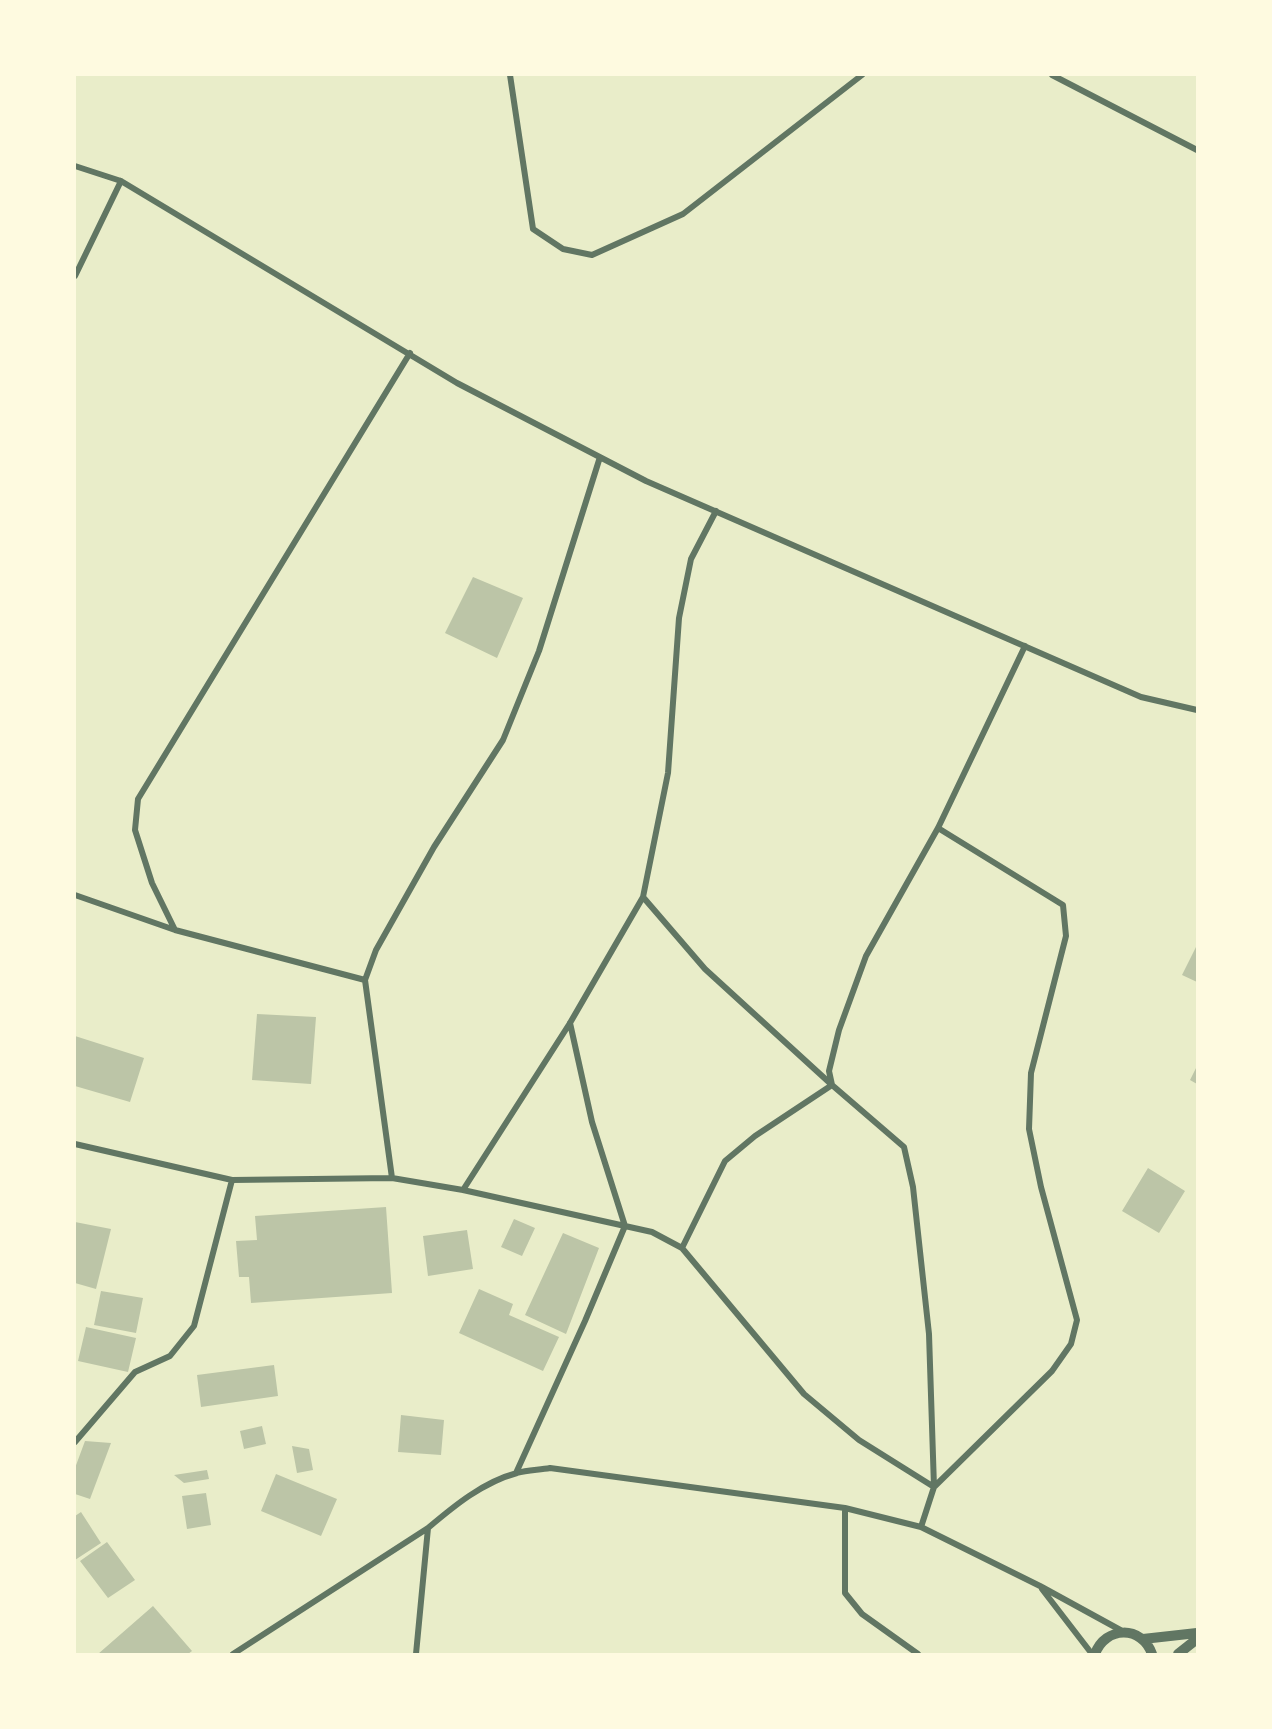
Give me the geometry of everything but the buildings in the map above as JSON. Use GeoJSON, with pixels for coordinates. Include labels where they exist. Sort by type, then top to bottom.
{"type":"FeatureCollection","features":[{"type":"Feature","properties":{"kind":"street"},"geometry":{"type":"LineString","coordinates":[[510,75],[533,229],[563,249],[592,255],[683,214],[862,75]]}},
{"type":"Feature","properties":{"kind":"street"},"geometry":{"type":"LineString","coordinates":[[1053,75],[1197,150]]}},
{"type":"Feature","properties":{"kind":"street"},"geometry":{"type":"LineString","coordinates":[[75,166],[121,181],[457,383],[646,481],[1141,697],[1197,710]]}},
{"type":"Feature","properties":{"kind":"street"},"geometry":{"type":"LineString","coordinates":[[75,276],[121,181]]}},
{"type":"Feature","properties":{"kind":"street"},"geometry":{"type":"LineString","coordinates":[[175,930],[152,883],[135,830],[138,799],[410,353]]}},
{"type":"Feature","properties":{"kind":"street"},"geometry":{"type":"LineString","coordinates":[[392,1178],[365,980],[376,950],[434,847],[503,740],[539,651],[600,457]]}},
{"type":"Feature","properties":{"kind":"street"},"geometry":{"type":"LineString","coordinates":[[463,1190],[570,1023],[643,897],[668,773],[679,618],[690,559],[717,511]]}},
{"type":"Feature","properties":{"kind":"street"},"geometry":{"type":"LineString","coordinates":[[832,1085],[829,1071],[834,1051],[866,956],[938,828],[1025,646]]}},
{"type":"Feature","properties":{"kind":"street"},"geometry":{"type":"LineString","coordinates":[[934,1487],[1052,1371],[1071,1344],[1077,1320],[1041,1187],[1029,1129],[1031,1073],[1066,936],[1063,905],[938,828]]}},
{"type":"Feature","properties":{"kind":"street"},"geometry":{"type":"LineString","coordinates":[[75,895],[175,930],[365,980]]}},
{"type":"Feature","properties":{"kind":"street"},"geometry":{"type":"LineString","coordinates":[[643,897],[705,969],[904,1148],[913,1187],[929,1334],[934,1487],[921,1527]]}},
{"type":"Feature","properties":{"kind":"street"},"geometry":{"type":"LineString","coordinates":[[516,1473],[585,1322],[625,1226],[592,1122],[570,1023]]}},
{"type":"Feature","properties":{"kind":"street"},"geometry":{"type":"LineString","coordinates":[[682,1248],[725,1161],[755,1136],[832,1085]]}},
{"type":"Feature","properties":{"kind":"street"},"geometry":{"type":"LineString","coordinates":[[75,1144],[232,1180],[392,1178],[463,1190],[652,1232],[682,1248],[804,1394],[859,1440],[934,1487]]}},
{"type":"Feature","properties":{"kind":"street"},"geometry":{"type":"LineString","coordinates":[[75,1442],[135,1372],[170,1356],[194,1326],[232,1180]]}},
{"type":"Feature","properties":{"kind":"street"},"geometry":{"type":"LineString","coordinates":[[233,1654],[428,1528],[457,1504],[487,1486],[516,1473],[550,1468],[845,1508],[921,1527],[1040,1586],[1124,1632],[1134,1634],[1143,1639],[1150,1647],[1152,1654]]}},
{"type":"Feature","properties":{"kind":"street"},"geometry":{"type":"LineString","coordinates":[[845,1508],[845,1593],[862,1614],[918,1654]]}},
{"type":"Feature","properties":{"kind":"street"},"geometry":{"type":"LineString","coordinates":[[416,1654],[428,1528]]}},
{"type":"Feature","properties":{"kind":"street"},"geometry":{"type":"LineString","coordinates":[[1040,1586],[1094,1654],[1104,1638],[1124,1632]]}},
{"type":"Feature","properties":{"kind":"street"},"geometry":{"type":"LineString","coordinates":[[1143,1639],[1197,1633]]}},
{"type":"Feature","properties":{"kind":"street"},"geometry":{"type":"LineString","coordinates":[[1179,1654],[1197,1639]]}}]}
